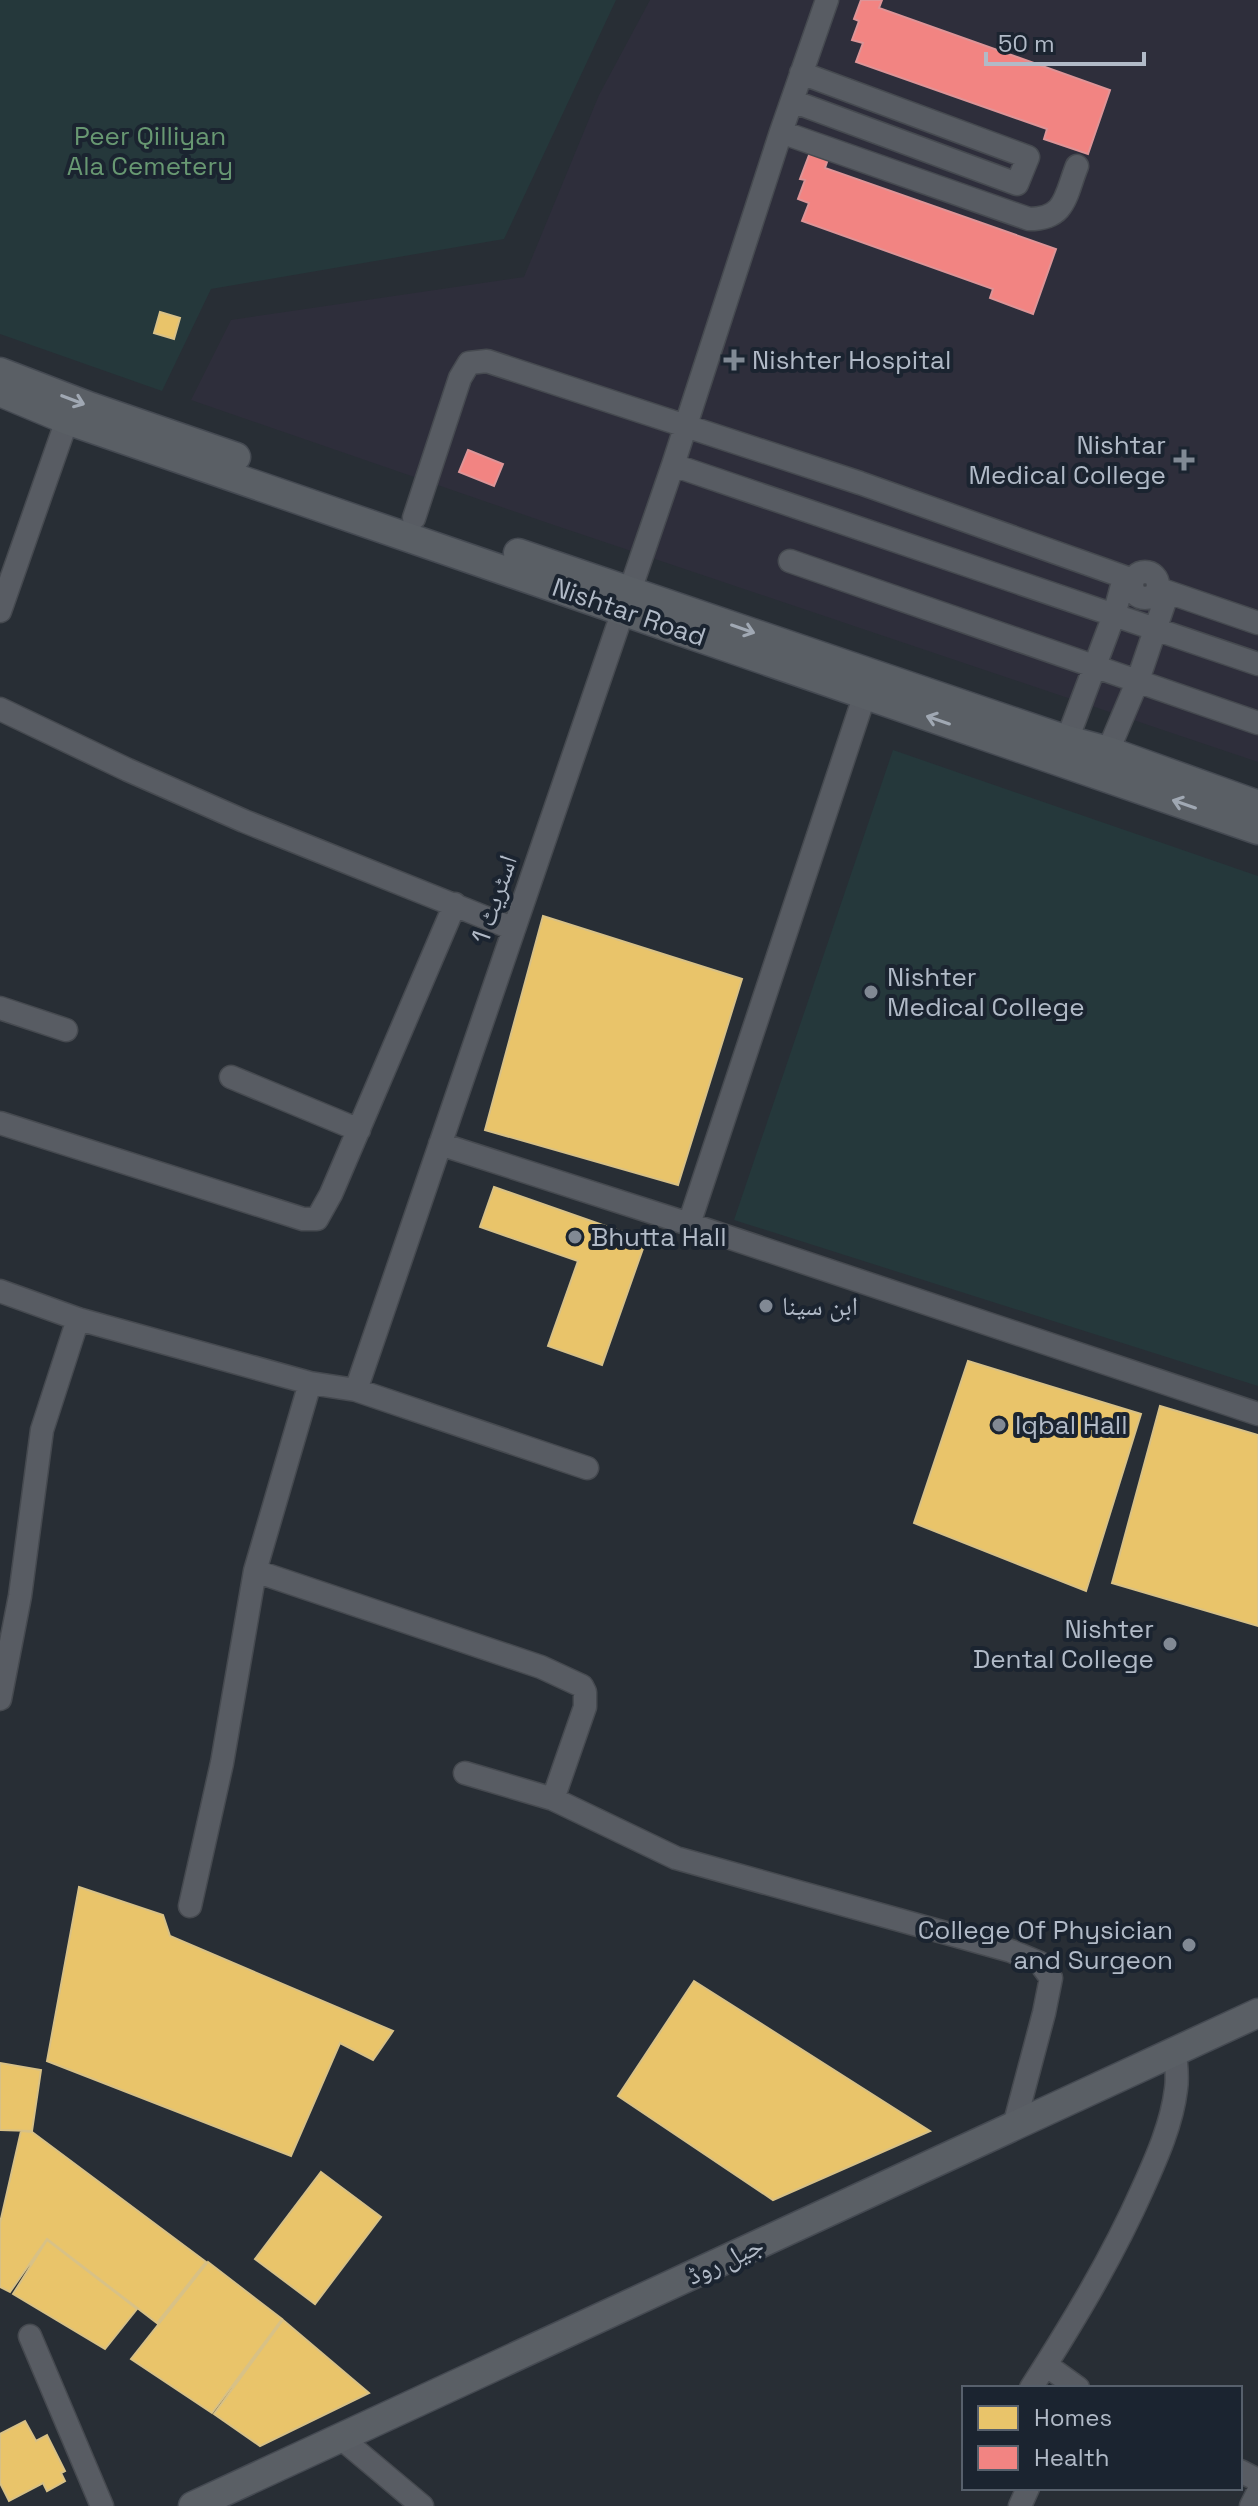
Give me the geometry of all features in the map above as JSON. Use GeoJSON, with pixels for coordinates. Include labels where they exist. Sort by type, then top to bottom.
{"type":"FeatureCollection","features":[{"type":"Feature","properties":{"kind":"main road","name":"Nishtar Road"},"geometry":{"type":"LineString","coordinates":[[0,372],[91,407],[414,518],[625,599]]}},
{"type":"Feature","properties":{"kind":"main road","name":"Nishtar Road"},"geometry":{"type":"LineString","coordinates":[[0,392],[67,420],[625,599],[1105,764],[1258,805]]}},
{"type":"Feature","properties":{"kind":"main road","name":"Nishtar Road"},"geometry":{"type":"LineString","coordinates":[[868,684],[1067,740],[1105,764],[1258,830]]}},
{"type":"Feature","properties":{"kind":"main road","name":"جیل روڈ"},"geometry":{"type":"LineString","coordinates":[[193,2506],[1258,2013]]}},
{"type":"Feature","properties":{"kind":"street","name":"اسٹریٹ 1"},"geometry":{"type":"LineString","coordinates":[[356,1390],[673,465],[827,0]]}},
{"type":"Feature","properties":{"kind":"street"},"geometry":{"type":"LineString","coordinates":[[792,101],[1017,184],[1028,157],[801,73]]}},
{"type":"Feature","properties":{"kind":"street"},"geometry":{"type":"LineString","coordinates":[[781,132],[1029,219],[1047,219],[1059,210],[1077,166]]}},
{"type":"Feature","properties":{"kind":"street"},"geometry":{"type":"LineString","coordinates":[[414,518],[460,378],[469,363],[487,361],[860,483],[1128,579],[1137,595],[1145,598],[1163,590]]}},
{"type":"Feature","properties":{"kind":"street"},"geometry":{"type":"LineString","coordinates":[[0,611],[67,420]]}},
{"type":"Feature","properties":{"kind":"street"},"geometry":{"type":"LineString","coordinates":[[673,465],[1258,664]]}},
{"type":"Feature","properties":{"kind":"street"},"geometry":{"type":"LineString","coordinates":[[790,561],[1258,723]]}},
{"type":"Feature","properties":{"kind":"street"},"geometry":{"type":"LineString","coordinates":[[1067,740],[1128,579]]}},
{"type":"Feature","properties":{"kind":"street"},"geometry":{"type":"LineString","coordinates":[[1163,590],[1258,623]]}},
{"type":"Feature","properties":{"kind":"street"},"geometry":{"type":"LineString","coordinates":[[1105,764],[1138,680],[1155,628],[1163,590]]}},
{"type":"Feature","properties":{"kind":"street"},"geometry":{"type":"LineString","coordinates":[[689,1224],[868,684]]}},
{"type":"Feature","properties":{"kind":"street"},"geometry":{"type":"LineString","coordinates":[[0,709],[244,821],[514,929]]}},
{"type":"Feature","properties":{"kind":"street"},"geometry":{"type":"LineString","coordinates":[[0,1123],[312,1220],[321,1215],[455,904]]}},
{"type":"Feature","properties":{"kind":"street"},"geometry":{"type":"LineString","coordinates":[[0,1008],[66,1030]]}},
{"type":"Feature","properties":{"kind":"street"},"geometry":{"type":"LineString","coordinates":[[231,1077],[359,1130]]}},
{"type":"Feature","properties":{"kind":"street"},"geometry":{"type":"LineString","coordinates":[[440,1144],[1258,1414]]}},
{"type":"Feature","properties":{"kind":"street"},"geometry":{"type":"LineString","coordinates":[[0,1291],[78,1319],[310,1383],[356,1390],[587,1468]]}},
{"type":"Feature","properties":{"kind":"street"},"geometry":{"type":"LineString","coordinates":[[0,1699],[10,1593],[42,1430],[78,1319]]}},
{"type":"Feature","properties":{"kind":"street"},"geometry":{"type":"LineString","coordinates":[[190,1906],[222,1763],[255,1571],[310,1383]]}},
{"type":"Feature","properties":{"kind":"street"},"geometry":{"type":"LineString","coordinates":[[255,1571],[541,1667],[582,1686],[585,1707],[553,1799]]}},
{"type":"Feature","properties":{"kind":"street"},"geometry":{"type":"LineString","coordinates":[[465,1773],[553,1799],[676,1858],[1011,1951],[1040,1963],[1051,1978],[1014,2126]]}},
{"type":"Feature","properties":{"kind":"street"},"geometry":{"type":"LineString","coordinates":[[1032,2386],[1124,2231],[1154,2164],[1177,2086],[1175,2052]]}},
{"type":"Feature","properties":{"kind":"street"},"geometry":{"type":"LineString","coordinates":[[30,2336],[102,2506]]}},
{"type":"Feature","properties":{"kind":"street"},"geometry":{"type":"LineString","coordinates":[[1046,2365],[1075,2386]]}},
{"type":"Feature","properties":{"kind":"street"},"geometry":{"type":"LineString","coordinates":[[341,2438],[422,2506]]}},
{"type":"Feature","properties":{"kind":"street"},"geometry":{"type":"LineString","coordinates":[[1251,2506],[1258,2492]]}},
{"type":"Feature","properties":{"kind":"shaded area","name":"Nishter Hospital"},"geometry":{"type":"Polygon","coordinates":[[[650,0],[1258,0],[1258,762],[191,400],[231,320],[524,277],[599,95],[650,0]]]}},
{"type":"Feature","properties":{"kind":"green space","name":"Peer Qilliyan Ala Cemetery"},"geometry":{"type":"Polygon","coordinates":[[[0,0],[616,0],[504,239],[211,289],[162,391],[0,334],[0,0]]]}},
{"type":"Feature","properties":{"kind":"green space"},"geometry":{"type":"Polygon","coordinates":[[[893,750],[1258,876],[1258,1386],[734,1220],[893,750]]]}},
{"type":"Feature","properties":{"kind":"building: Homes"},"geometry":{"type":"Polygon","coordinates":[[[160,312],[180,318],[174,339],[154,333],[160,312]]]}},
{"type":"Feature","properties":{"kind":"building: Homes"},"geometry":{"type":"Polygon","coordinates":[[[543,916],[742,979],[678,1185],[485,1130],[543,916]]]}},
{"type":"Feature","properties":{"kind":"building: Homes"},"geometry":{"type":"Polygon","coordinates":[[[494,1187],[646,1240],[602,1365],[548,1346],[578,1261],[480,1227],[494,1187]]]}},
{"type":"Feature","properties":{"kind":"building: Homes"},"geometry":{"type":"Polygon","coordinates":[[[968,1361],[1141,1414],[1086,1591],[914,1523],[968,1361]]]}},
{"type":"Feature","properties":{"kind":"building: Homes"},"geometry":{"type":"Polygon","coordinates":[[[1160,1406],[1258,1435],[1258,1626],[1112,1583],[1160,1406]]]}},
{"type":"Feature","properties":{"kind":"building: Homes"},"geometry":{"type":"Polygon","coordinates":[[[79,1887],[163,1915],[170,1936],[393,2031],[373,2060],[340,2043],[291,2156],[47,2061],[79,1887]]]}},
{"type":"Feature","properties":{"kind":"building: Homes"},"geometry":{"type":"Polygon","coordinates":[[[694,1981],[930,2131],[773,2200],[618,2096],[694,1981]]]}},
{"type":"Feature","properties":{"kind":"building: Homes"},"geometry":{"type":"Polygon","coordinates":[[[0,2063],[41,2070],[32,2131],[0,2130],[0,2063]]]}},
{"type":"Feature","properties":{"kind":"building: Homes"},"geometry":{"type":"Polygon","coordinates":[[[21,2131],[32,2132],[206,2262],[157,2323],[47,2239],[10,2292],[0,2287],[0,2223],[21,2131]]]}},
{"type":"Feature","properties":{"kind":"building: Homes"},"geometry":{"type":"Polygon","coordinates":[[[321,2172],[381,2217],[315,2304],[255,2259],[321,2172]]]}},
{"type":"Feature","properties":{"kind":"building: Homes"},"geometry":{"type":"Polygon","coordinates":[[[47,2240],[137,2309],[105,2349],[13,2294],[47,2240]]]}},
{"type":"Feature","properties":{"kind":"building: Homes"},"geometry":{"type":"Polygon","coordinates":[[[208,2262],[282,2319],[212,2413],[131,2359],[208,2262]]]}},
{"type":"Feature","properties":{"kind":"building: Homes"},"geometry":{"type":"Polygon","coordinates":[[[283,2320],[369,2393],[260,2446],[214,2414],[283,2320]]]}},
{"type":"Feature","properties":{"kind":"building: Homes"},"geometry":{"type":"Polygon","coordinates":[[[25,2421],[36,2441],[47,2435],[65,2471],[61,2473],[65,2481],[47,2491],[43,2483],[9,2501],[0,2483],[0,2434],[25,2421]]]}},
{"type":"Feature","properties":{"kind":"building: Health"},"geometry":{"type":"Polygon","coordinates":[[[861,0],[882,0],[879,8],[1110,90],[1088,154],[1044,139],[1047,129],[856,62],[863,43],[852,40],[859,21],[854,19],[861,0]]]}},
{"type":"Feature","properties":{"kind":"building: Health"},"geometry":{"type":"Polygon","coordinates":[[[811,150],[828,159],[825,168],[1056,249],[1033,314],[990,298],[993,289],[802,221],[809,203],[798,199],[805,180],[800,179],[811,150]]]}},
{"type":"Feature","properties":{"kind":"building: Health"},"geometry":{"type":"Polygon","coordinates":[[[468,450],[503,464],[494,486],[459,472],[468,450]]]}},
{"type":"Feature","properties":{"kind":"place","name":"Nishter Hospital"},"geometry":{"type":"Point","coordinates":[734,360]}},
{"type":"Feature","properties":{"kind":"place","name":"Nishtar Medical College"},"geometry":{"type":"Point","coordinates":[1184,460]}},
{"type":"Feature","properties":{"kind":"place","name":"Nishter Medical College"},"geometry":{"type":"Point","coordinates":[871,992]}},
{"type":"Feature","properties":{"kind":"place","name":"Bhutta Hall"},"geometry":{"type":"Point","coordinates":[575,1237]}},
{"type":"Feature","properties":{"kind":"place","name":"ابن سینا"},"geometry":{"type":"Point","coordinates":[766,1306]}},
{"type":"Feature","properties":{"kind":"place","name":"Iqbal Hall"},"geometry":{"type":"Point","coordinates":[999,1425]}},
{"type":"Feature","properties":{"kind":"place","name":"Nishter Dental College"},"geometry":{"type":"Point","coordinates":[1170,1644]}},
{"type":"Feature","properties":{"kind":"place","name":"College Of Physician and Surgeon"},"geometry":{"type":"Point","coordinates":[1189,1945]}}]}
